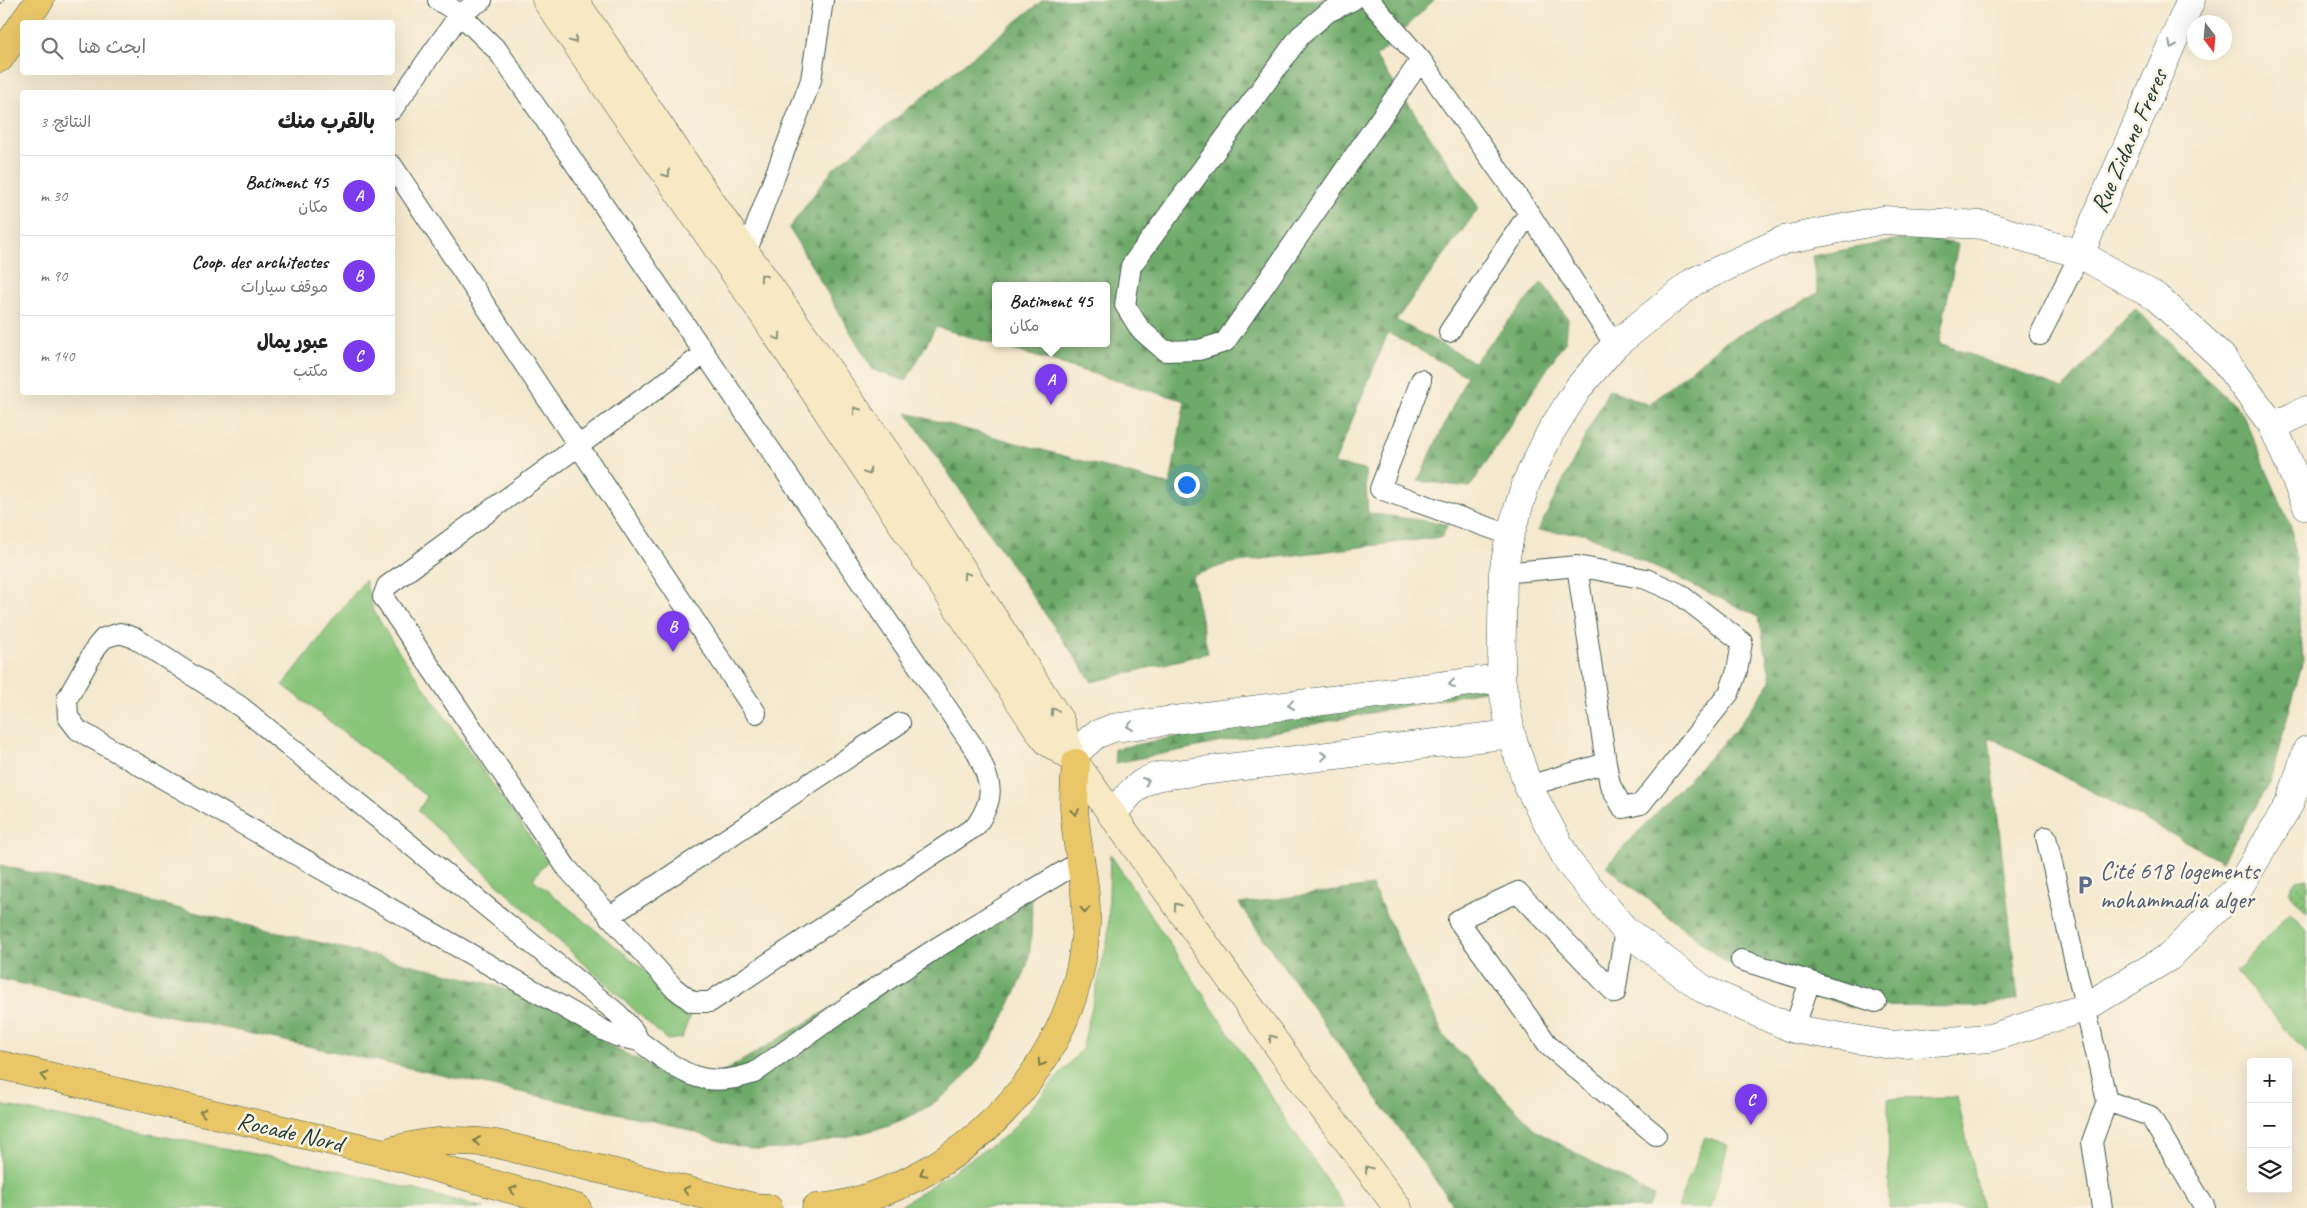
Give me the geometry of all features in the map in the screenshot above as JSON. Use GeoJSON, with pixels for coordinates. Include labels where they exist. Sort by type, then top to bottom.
{"type":"FeatureCollection","features":[{"type":"Feature","properties":{"kind":"main road"},"geometry":{"type":"LineString","coordinates":[[27,20],[40,0]]}},
{"type":"Feature","properties":{"kind":"main road"},"geometry":{"type":"LineString","coordinates":[[0,58],[20,30]]}},
{"type":"Feature","properties":{"kind":"main road"},"geometry":{"type":"LineString","coordinates":[[816,1208],[861,1200],[897,1187],[932,1169],[964,1147],[993,1123],[1019,1094],[1042,1062],[1061,1029],[1074,994],[1082,957],[1086,925],[1085,893],[1074,805],[1073,760]]}},
{"type":"Feature","properties":{"kind":"main road","name":"Rocade Nord"},"geometry":{"type":"LineString","coordinates":[[0,1065],[384,1153],[577,1208]]}},
{"type":"Feature","properties":{"kind":"main road"},"geometry":{"type":"LineString","coordinates":[[384,1153],[413,1144],[443,1140],[470,1140],[497,1144],[744,1205],[768,1208]]}},
{"type":"Feature","properties":{"kind":"street"},"geometry":{"type":"LineString","coordinates":[[546,0],[771,306],[1042,735],[1048,742],[1073,760],[1311,1092],[1398,1208]]}},
{"type":"Feature","properties":{"kind":"street"},"geometry":{"type":"LineString","coordinates":[[574,0],[746,253],[771,306]]}},
{"type":"Feature","properties":{"kind":"street","name":"Rue Zidane Freres"},"geometry":{"type":"LineString","coordinates":[[2080,254],[2191,0]]}},
{"type":"Feature","properties":{"kind":"street"},"geometry":{"type":"LineString","coordinates":[[2307,506],[2273,426],[2221,356],[2156,297],[2080,254],[1983,225],[1883,220],[1802,236],[1784,240],[1694,282],[1615,346],[1579,387],[1550,433],[1526,483],[1510,535],[1502,574],[1501,678],[1511,734],[1528,786],[1569,863],[1624,930],[1703,989],[1794,1029],[1891,1045],[1990,1038],[2084,1008],[2168,957],[2238,887],[2290,802],[2307,750]]}},
{"type":"Feature","properties":{"kind":"street"},"geometry":{"type":"LineString","coordinates":[[2273,426],[2307,410]]}},
{"type":"Feature","properties":{"kind":"street"},"geometry":{"type":"LineString","coordinates":[[1073,760],[1095,735],[1113,728],[1501,678]]}},
{"type":"Feature","properties":{"kind":"street"},"geometry":{"type":"LineString","coordinates":[[1112,815],[1135,786],[1148,779],[1160,776],[1511,734]]}},
{"type":"Feature","properties":{"kind":"lane"},"geometry":{"type":"LineString","coordinates":[[438,0],[460,14],[498,51],[977,752],[989,781],[988,808],[976,826],[710,1002],[692,1002],[673,987],[566,867],[383,597],[387,586],[704,354]]}},
{"type":"Feature","properties":{"kind":"lane"},"geometry":{"type":"LineString","coordinates":[[395,106],[460,14],[482,0]]}},
{"type":"Feature","properties":{"kind":"lane"},"geometry":{"type":"LineString","coordinates":[[746,253],[810,80],[824,0]]}},
{"type":"Feature","properties":{"kind":"lane"},"geometry":{"type":"LineString","coordinates":[[1353,0],[1328,12],[1300,36],[1131,266],[1125,305],[1140,329],[1165,351],[1199,350],[1225,342],[1421,60]]}},
{"type":"Feature","properties":{"kind":"lane"},"geometry":{"type":"LineString","coordinates":[[1369,0],[1421,60],[1529,213],[1615,346]]}},
{"type":"Feature","properties":{"kind":"lane"},"geometry":{"type":"LineString","coordinates":[[395,170],[756,713]]}},
{"type":"Feature","properties":{"kind":"lane"},"geometry":{"type":"LineString","coordinates":[[1449,332],[1529,213]]}},
{"type":"Feature","properties":{"kind":"lane"},"geometry":{"type":"LineString","coordinates":[[2040,335],[2080,254]]}},
{"type":"Feature","properties":{"kind":"lane"},"geometry":{"type":"LineString","coordinates":[[1421,380],[1380,489],[1510,535]]}},
{"type":"Feature","properties":{"kind":"lane"},"geometry":{"type":"LineString","coordinates":[[1502,574],[1577,566],[1646,579],[1678,593],[1742,642],[1737,671],[1728,694],[1641,804],[1623,808],[1610,785],[1577,566]]}},
{"type":"Feature","properties":{"kind":"lane"},"geometry":{"type":"LineString","coordinates":[[639,1041],[633,1030],[617,1013],[241,707],[128,634],[112,635],[104,638],[97,646],[67,699],[68,717],[78,730],[603,1030],[616,1036],[639,1041],[685,1073],[702,1079],[720,1081],[754,1073],[860,998],[930,952],[1081,861]]}},
{"type":"Feature","properties":{"kind":"lane"},"geometry":{"type":"LineString","coordinates":[[609,917],[900,723]]}},
{"type":"Feature","properties":{"kind":"lane"},"geometry":{"type":"LineString","coordinates":[[1528,786],[1606,763]]}},
{"type":"Feature","properties":{"kind":"lane"},"geometry":{"type":"LineString","coordinates":[[2046,837],[2107,1101],[2092,1142],[2102,1208]]}},
{"type":"Feature","properties":{"kind":"lane"},"geometry":{"type":"LineString","coordinates":[[1624,930],[1615,994],[1518,892],[1458,920],[1549,1046],[1656,1135]]}},
{"type":"Feature","properties":{"kind":"lane"},"geometry":{"type":"LineString","coordinates":[[1741,960],[1876,1002]]}},
{"type":"Feature","properties":{"kind":"lane"},"geometry":{"type":"LineString","coordinates":[[1794,1029],[1810,981]]}},
{"type":"Feature","properties":{"kind":"lane"},"geometry":{"type":"LineString","coordinates":[[2107,1101],[2150,1116],[2205,1208]]}},
{"type":"Feature","properties":{"kind":"green space"},"geometry":{"type":"Polygon","coordinates":[[[1043,0],[1434,0],[1376,57],[1479,208],[1396,320],[1474,362],[1542,282],[1568,319],[1566,340],[1470,487],[1418,481],[1467,376],[1388,333],[1334,464],[1365,470],[1368,513],[1448,524],[1442,537],[1230,563],[1192,576],[1208,653],[1092,682],[907,413],[1170,485],[1185,401],[1003,347],[1110,347],[1110,282],[992,282],[992,344],[936,327],[906,381],[873,370],[789,228],[833,169],[1043,0]]]}},
{"type":"Feature","properties":{"kind":"green space"},"geometry":{"type":"Polygon","coordinates":[[[1912,237],[1958,244],[1939,343],[2063,389],[2135,308],[2242,413],[2293,532],[2303,660],[2269,785],[2222,861],[1989,737],[2018,999],[1975,1007],[1848,1006],[1728,964],[1606,866],[1737,728],[1771,681],[1759,617],[1584,533],[1538,531],[1609,389],[1649,405],[1722,344],[1818,293],[1812,256],[1912,237]]]}},
{"type":"Feature","properties":{"kind":"green space"},"geometry":{"type":"Polygon","coordinates":[[[365,580],[373,610],[395,646],[547,861],[533,879],[692,1009],[682,1038],[667,1040],[418,811],[427,797],[283,685],[365,580]]]}},
{"type":"Feature","properties":{"kind":"green space"},"geometry":{"type":"Polygon","coordinates":[[[1485,676],[1487,690],[1116,763],[1114,749],[1485,676]]]}},
{"type":"Feature","properties":{"kind":"green space"},"geometry":{"type":"Polygon","coordinates":[[[1110,854],[1345,1208],[899,1207],[1008,1134],[1082,1049],[1108,938],[1110,854]]]}},
{"type":"Feature","properties":{"kind":"green space"},"geometry":{"type":"Polygon","coordinates":[[[0,865],[491,984],[574,1016],[609,1046],[661,1070],[711,1079],[1032,889],[1031,943],[1025,972],[994,1035],[978,1060],[961,1081],[941,1098],[919,1112],[866,1132],[814,1144],[770,1150],[731,1144],[676,1126],[0,979],[0,865]]]}},
{"type":"Feature","properties":{"kind":"green space"},"geometry":{"type":"Polygon","coordinates":[[[2307,878],[2307,912],[2289,892],[2296,880],[2307,878]]]}},
{"type":"Feature","properties":{"kind":"green space"},"geometry":{"type":"Polygon","coordinates":[[[1372,886],[1444,1036],[1538,1132],[1654,1196],[1649,1208],[1455,1208],[1239,904],[1372,886]]]}},
{"type":"Feature","properties":{"kind":"green space"},"geometry":{"type":"Polygon","coordinates":[[[2290,912],[2307,931],[2307,1054],[2236,972],[2290,912]]]}},
{"type":"Feature","properties":{"kind":"green space"},"geometry":{"type":"Polygon","coordinates":[[[1957,1097],[1982,1208],[1889,1208],[1888,1098],[1957,1097]]]}},
{"type":"Feature","properties":{"kind":"green space"},"geometry":{"type":"Polygon","coordinates":[[[0,1105],[343,1171],[484,1208],[0,1208],[0,1105]]]}},
{"type":"Feature","properties":{"kind":"green space"},"geometry":{"type":"Polygon","coordinates":[[[1705,1137],[1728,1145],[1711,1208],[1677,1208],[1705,1137]]]}},
{"type":"Feature","properties":{"kind":"tram line"},"geometry":{"type":"LineString","coordinates":[[0,5],[4,0]]}},
{"type":"Feature","properties":{"kind":"place","name":"Batiment 45"},"geometry":{"type":"Point","coordinates":[1051,405]}},
{"type":"Feature","properties":{"kind":"place","name":"Coop. des architectes"},"geometry":{"type":"Point","coordinates":[673,652]}},
{"type":"Feature","properties":{"kind":"place","name":"Cité 618 logements mohammadia alger"},"geometry":{"type":"Point","coordinates":[2085,885]}},
{"type":"Feature","properties":{"kind":"place","name":"عبور يمال"},"geometry":{"type":"Point","coordinates":[1751,1125]}}]}
